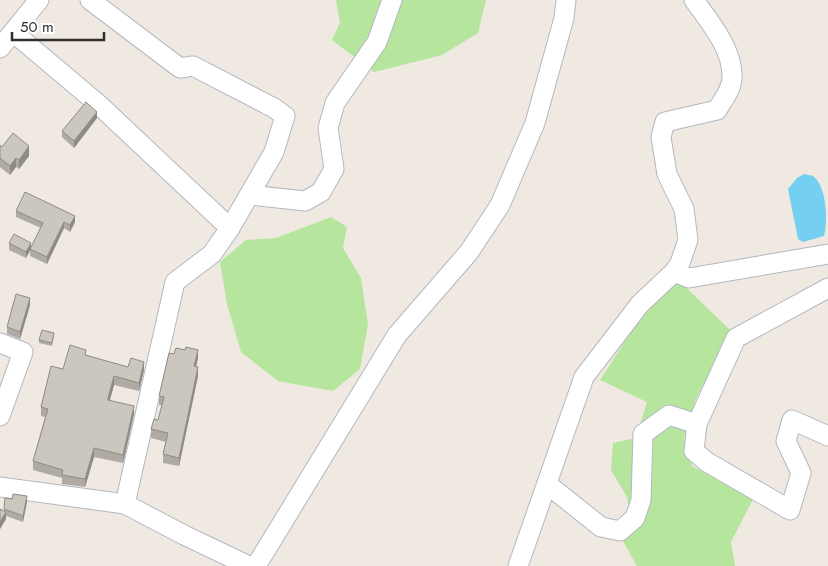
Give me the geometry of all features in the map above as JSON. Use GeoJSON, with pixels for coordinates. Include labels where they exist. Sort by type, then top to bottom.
{"type":"FeatureCollection","features":[{"type":"Feature","properties":{"kind":"street"},"geometry":{"type":"LineString","coordinates":[[0,48],[39,0]]}},
{"type":"Feature","properties":{"kind":"street"},"geometry":{"type":"LineString","coordinates":[[90,0],[180,68],[193,66],[274,108],[285,116],[274,152],[230,228],[212,254],[175,282],[125,504]]}},
{"type":"Feature","properties":{"kind":"street"},"geometry":{"type":"LineString","coordinates":[[250,195],[305,200],[321,192],[334,169],[328,128],[335,102],[377,42],[392,0]]}},
{"type":"Feature","properties":{"kind":"street"},"geometry":{"type":"LineString","coordinates":[[256,566],[397,335],[469,252],[500,205],[535,123],[564,18],[566,0]]}},
{"type":"Feature","properties":{"kind":"street"},"geometry":{"type":"LineString","coordinates":[[518,566],[584,377],[640,304],[674,272],[680,263],[688,240],[684,209],[667,174],[661,136],[665,122],[717,110],[729,90],[732,75],[724,43],[694,0]]}},
{"type":"Feature","properties":{"kind":"street"},"geometry":{"type":"LineString","coordinates":[[14,33],[97,103],[230,228]]}},
{"type":"Feature","properties":{"kind":"street"},"geometry":{"type":"LineString","coordinates":[[674,272],[689,278],[828,254]]}},
{"type":"Feature","properties":{"kind":"street"},"geometry":{"type":"LineString","coordinates":[[828,288],[736,338],[697,424],[694,450],[707,462],[790,510],[801,473],[786,441],[792,420],[828,436]]}},
{"type":"Feature","properties":{"kind":"street"},"geometry":{"type":"LineString","coordinates":[[0,343],[23,352],[0,416]]}},
{"type":"Feature","properties":{"kind":"street"},"geometry":{"type":"LineString","coordinates":[[547,484],[601,527],[620,531],[635,518],[641,500],[643,434],[669,415],[697,424]]}},
{"type":"Feature","properties":{"kind":"street"},"geometry":{"type":"LineString","coordinates":[[0,487],[125,504],[184,535],[250,566]]}},
{"type":"Feature","properties":{"kind":"green space"},"geometry":{"type":"Polygon","coordinates":[[[336,0],[486,0],[478,33],[442,55],[374,72],[332,40],[340,23],[336,0]]]}},
{"type":"Feature","properties":{"kind":"green space"},"geometry":{"type":"Polygon","coordinates":[[[331,217],[347,227],[343,248],[361,278],[368,324],[360,369],[333,391],[278,381],[241,352],[227,304],[220,262],[246,240],[276,238],[331,217]]]}},
{"type":"Feature","properties":{"kind":"green space"},"geometry":{"type":"Polygon","coordinates":[[[676,278],[731,331],[696,399],[684,438],[692,466],[753,499],[731,542],[735,566],[637,566],[623,541],[632,533],[627,497],[611,470],[613,443],[636,438],[647,402],[600,380],[644,312],[676,278]]]}},
{"type":"Feature","properties":{"kind":"water"},"geometry":{"type":"Polygon","coordinates":[[[804,174],[813,176],[818,181],[824,196],[826,222],[824,236],[803,242],[798,239],[788,189],[797,178],[804,174]]]}},
{"type":"Feature","properties":{"kind":"building"},"geometry":{"type":"Polygon","coordinates":[[[86,102],[97,112],[74,141],[62,131],[86,102]]]}},
{"type":"Feature","properties":{"kind":"building"},"geometry":{"type":"Polygon","coordinates":[[[13,133],[29,146],[19,160],[16,158],[10,166],[0,158],[0,145],[2,147],[13,133]]]}},
{"type":"Feature","properties":{"kind":"building"},"geometry":{"type":"Polygon","coordinates":[[[25,192],[75,216],[70,225],[64,222],[47,257],[30,249],[43,223],[16,211],[25,192]]]}},
{"type":"Feature","properties":{"kind":"building"},"geometry":{"type":"Polygon","coordinates":[[[14,234],[31,243],[26,252],[9,243],[14,234]]]}},
{"type":"Feature","properties":{"kind":"building"},"geometry":{"type":"Polygon","coordinates":[[[16,294],[30,298],[20,332],[7,327],[16,294]]]}},
{"type":"Feature","properties":{"kind":"building"},"geometry":{"type":"Polygon","coordinates":[[[42,330],[54,333],[52,343],[39,340],[42,330]]]}},
{"type":"Feature","properties":{"kind":"building"},"geometry":{"type":"Polygon","coordinates":[[[70,345],[86,350],[85,355],[128,367],[131,358],[144,362],[139,383],[114,376],[108,398],[108,400],[134,406],[123,455],[94,448],[85,479],[62,475],[63,470],[33,461],[48,409],[41,407],[51,366],[63,369],[70,345]]]}},
{"type":"Feature","properties":{"kind":"building"},"geometry":{"type":"Polygon","coordinates":[[[186,347],[198,350],[194,366],[198,367],[179,458],[163,454],[168,433],[151,429],[154,419],[158,420],[164,397],[159,396],[169,353],[174,354],[176,348],[185,350],[186,347]]]}},
{"type":"Feature","properties":{"kind":"building"},"geometry":{"type":"Polygon","coordinates":[[[13,494],[27,496],[23,516],[4,509],[5,498],[12,499],[13,494]]]}},
{"type":"Feature","properties":{"kind":"building"},"geometry":{"type":"Polygon","coordinates":[[[0,509],[6,512],[0,522],[0,509]]]}}]}
